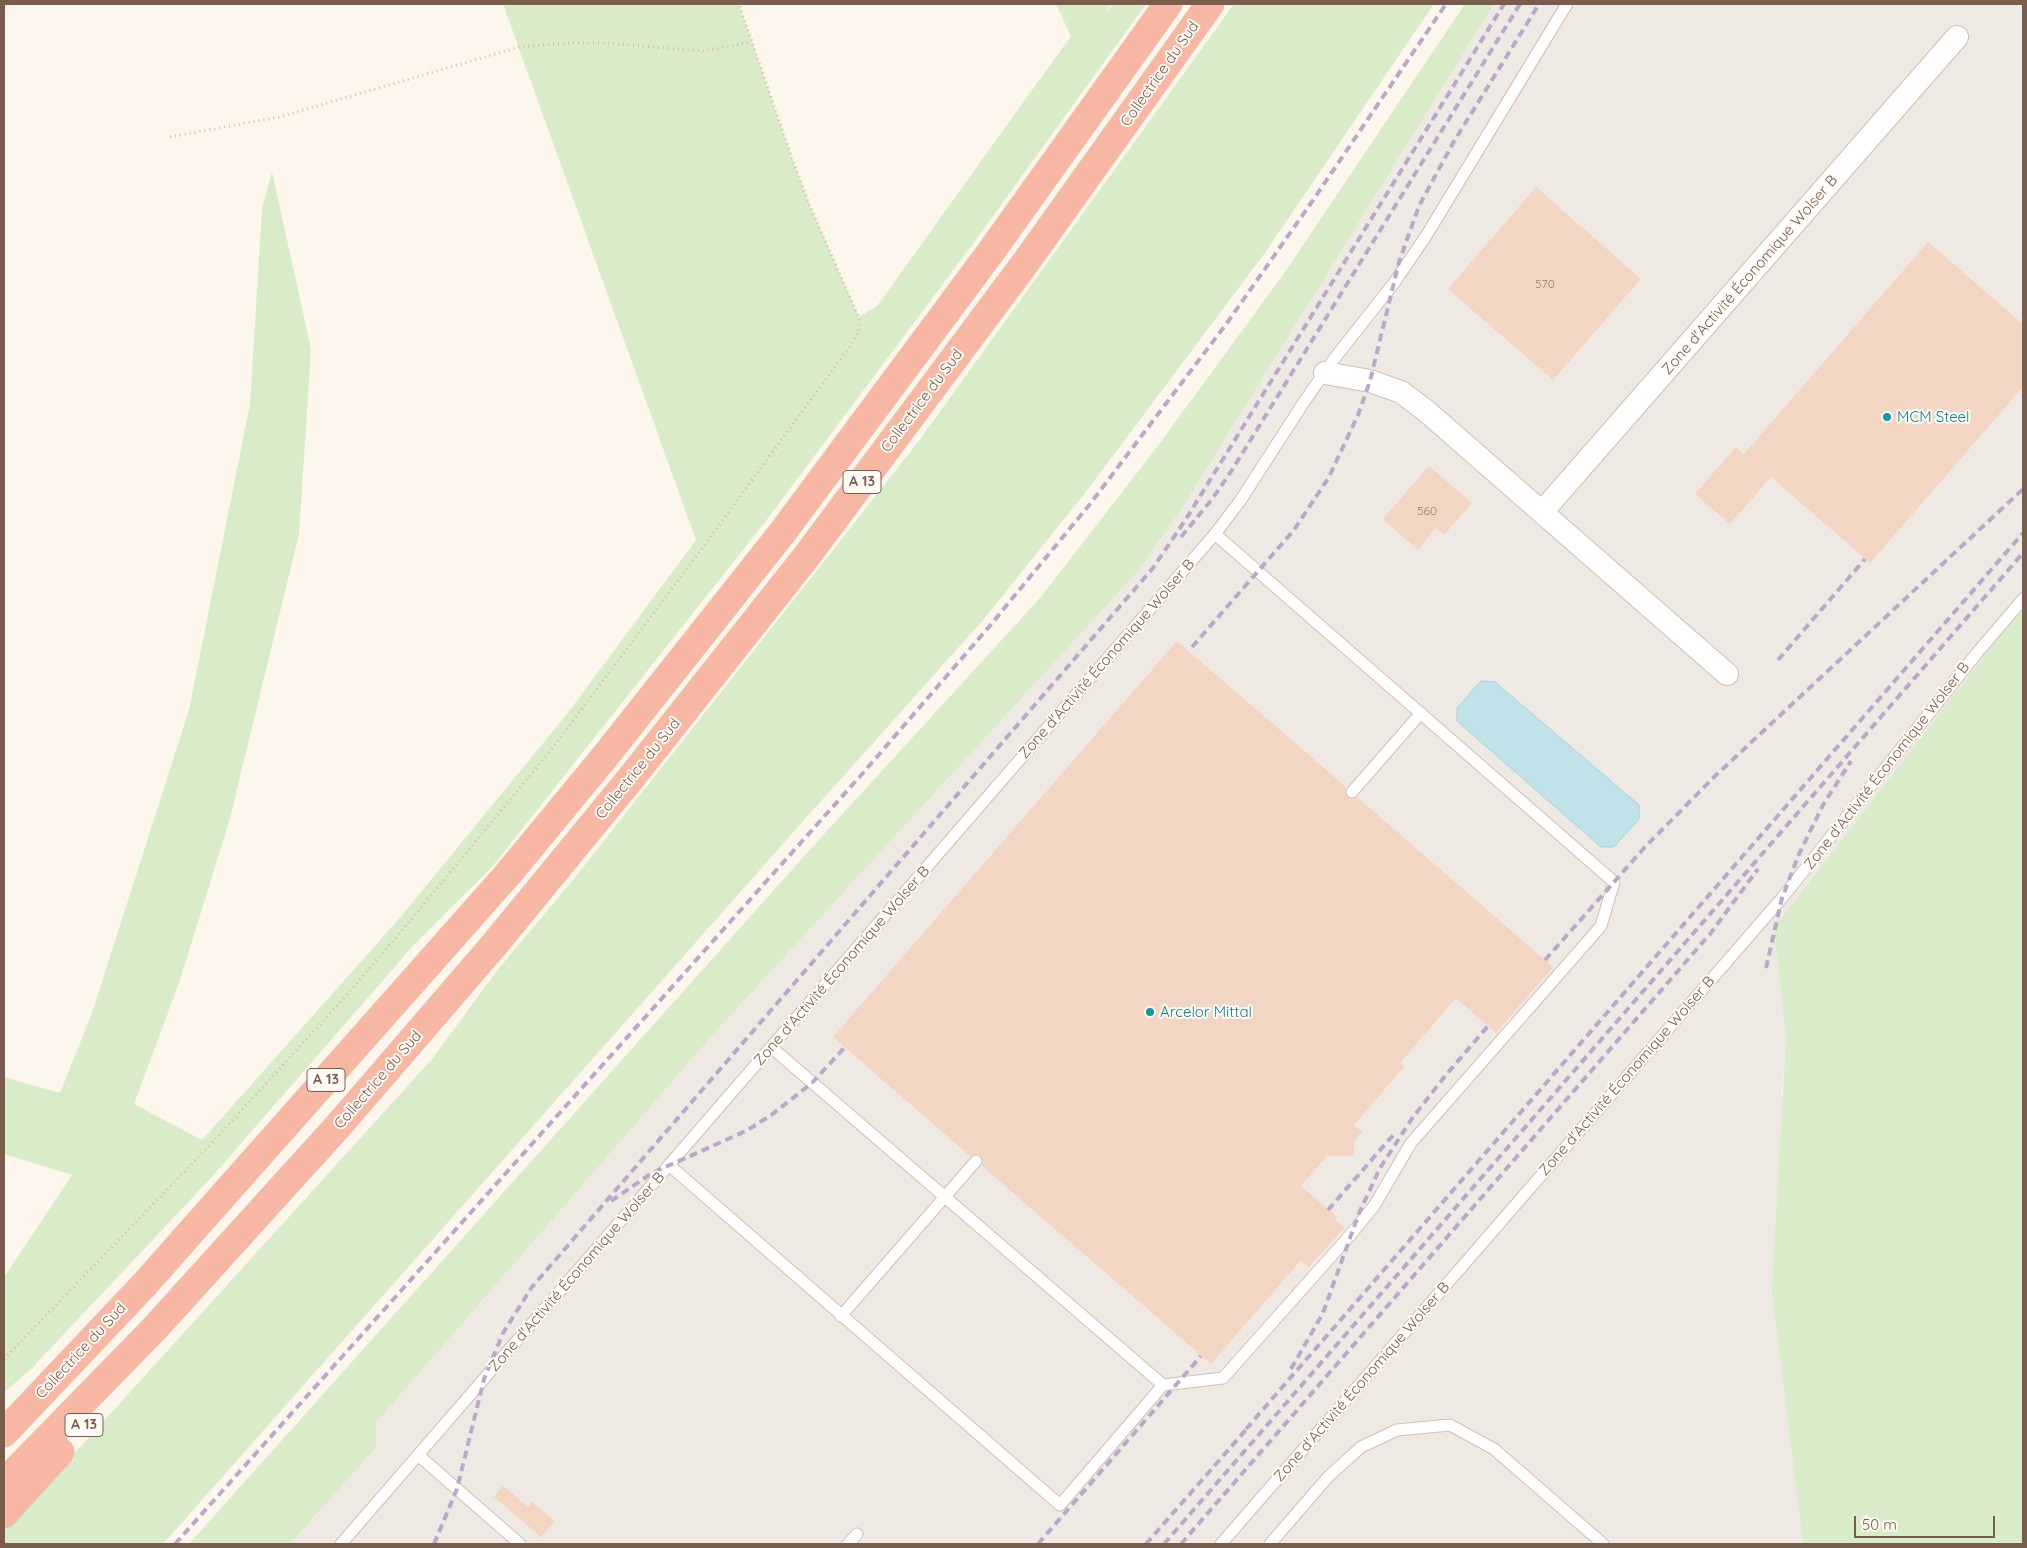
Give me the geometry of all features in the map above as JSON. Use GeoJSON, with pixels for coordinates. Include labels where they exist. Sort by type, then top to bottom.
{"type":"FeatureCollection","features":[{"type":"Feature","properties":{"kind":"highway","name":"Collectrice du Sud"},"geometry":{"type":"LineString","coordinates":[[4,1433],[144,1285],[508,874],[603,759],[782,533],[990,253],[1168,4]]}},
{"type":"Feature","properties":{"kind":"highway","name":"Collectrice du Sud"},"geometry":{"type":"LineString","coordinates":[[4,1483],[155,1328],[346,1118],[494,945],[631,778],[835,517],[1026,262],[1210,4]]}},
{"type":"Feature","properties":{"kind":"highway","name":"A 13"},"geometry":{"type":"LineString","coordinates":[[4,1407],[144,1285]]}},
{"type":"Feature","properties":{"kind":"highway","name":"A 13"},"geometry":{"type":"LineString","coordinates":[[4,1514],[91,1418],[155,1328]]}},
{"type":"Feature","properties":{"kind":"street","name":"Zone d'Activité Économique Wolser B"},"geometry":{"type":"LineString","coordinates":[[1542,512],[1957,37]]}},
{"type":"Feature","properties":{"kind":"street"},"geometry":{"type":"LineString","coordinates":[[1325,373],[1370,381],[1401,392],[1425,410],[1727,674]]}},
{"type":"Feature","properties":{"kind":"lane","name":"Zone d'Activité Économique Wolser B"},"geometry":{"type":"LineString","coordinates":[[341,1544],[1215,534],[1240,501],[1325,373],[1394,283],[1426,236],[1567,4]]}},
{"type":"Feature","properties":{"kind":"lane"},"geometry":{"type":"LineString","coordinates":[[669,1165],[1060,1505],[1163,1385],[1223,1378],[1352,1233],[1374,1206],[1411,1143],[1601,926],[1614,882],[1215,534]]}},
{"type":"Feature","properties":{"kind":"lane","name":"Zone d'Activité Économique Wolser B"},"geometry":{"type":"LineString","coordinates":[[1221,1544],[1782,898],[1977,653],[2023,599]]}},
{"type":"Feature","properties":{"kind":"lane"},"geometry":{"type":"LineString","coordinates":[[1352,792],[1421,713]]}},
{"type":"Feature","properties":{"kind":"lane"},"geometry":{"type":"LineString","coordinates":[[771,1047],[1163,1385]]}},
{"type":"Feature","properties":{"kind":"lane"},"geometry":{"type":"LineString","coordinates":[[841,1316],[976,1161]]}},
{"type":"Feature","properties":{"kind":"lane"},"geometry":{"type":"LineString","coordinates":[[1270,1544],[1328,1477],[1361,1447],[1397,1430],[1450,1425],[1494,1449],[1603,1544]]}},
{"type":"Feature","properties":{"kind":"lane"},"geometry":{"type":"LineString","coordinates":[[418,1455],[520,1544]]}},
{"type":"Feature","properties":{"kind":"lane"},"geometry":{"type":"LineString","coordinates":[[848,1544],[857,1534]]}},
{"type":"Feature","properties":{"kind":"path"},"geometry":{"type":"LineString","coordinates":[[4,1359],[210,1145],[343,999],[416,914],[555,745],[700,551],[845,353],[859,331],[859,318],[804,190],[739,4]]}},
{"type":"Feature","properties":{"kind":"path"},"geometry":{"type":"LineString","coordinates":[[170,137],[278,117],[520,47],[572,43],[605,43],[704,51],[752,42]]}},
{"type":"Feature","properties":{"kind":"shaded area"},"geometry":{"type":"Polygon","coordinates":[[[1494,4],[2023,4],[2023,629],[1793,939],[1782,1092],[1811,1544],[290,1544],[376,1448],[376,1423],[711,1037],[1141,568],[1186,502],[1494,4]]]}},
{"type":"Feature","properties":{"kind":"green space"},"geometry":{"type":"Polygon","coordinates":[[[503,4],[739,4],[810,206],[859,317],[877,306],[1071,36],[1056,4],[1111,4],[1105,14],[1113,4],[1146,4],[975,241],[765,522],[492,867],[412,947],[210,1179],[32,1368],[6,1391],[4,1388],[4,1277],[72,1175],[4,1154],[4,1077],[60,1093],[91,1016],[189,710],[250,404],[262,208],[272,172],[311,349],[299,534],[229,822],[179,983],[134,1104],[202,1140],[398,920],[567,714],[696,540],[503,4]]]}},
{"type":"Feature","properties":{"kind":"green space"},"geometry":{"type":"Polygon","coordinates":[[[1234,4],[1434,4],[1264,254],[1085,493],[984,619],[163,1544],[4,1544],[4,1531],[432,1059],[499,968],[577,875],[918,442],[1234,4]]]}},
{"type":"Feature","properties":{"kind":"green space"},"geometry":{"type":"Polygon","coordinates":[[[1465,4],[1494,4],[1186,502],[1141,568],[711,1037],[376,1423],[376,1448],[290,1544],[189,1544],[815,844],[1040,598],[1157,447],[1285,272],[1465,4]]]}},
{"type":"Feature","properties":{"kind":"green space"},"geometry":{"type":"Polygon","coordinates":[[[2023,606],[2023,1544],[1803,1544],[1772,1291],[1786,1035],[1774,928],[2023,606]]]}},
{"type":"Feature","properties":{"kind":"water"},"geometry":{"type":"Polygon","coordinates":[[[1481,681],[1495,682],[1639,805],[1639,819],[1614,847],[1601,847],[1457,721],[1457,708],[1481,681]]]}},
{"type":"Feature","properties":{"kind":"building"},"geometry":{"type":"Polygon","coordinates":[[[1536,187],[1641,279],[1553,380],[1448,289],[1536,187]]]}},
{"type":"Feature","properties":{"kind":"building","name":"MCM Steel"},"geometry":{"type":"Polygon","coordinates":[[[1928,242],[2023,324],[2023,387],[1870,563],[1771,477],[1730,524],[1695,494],[1736,447],[1744,454],[1928,242]]]}},
{"type":"Feature","properties":{"kind":"building"},"geometry":{"type":"Polygon","coordinates":[[[1429,466],[1472,503],[1444,535],[1436,528],[1418,550],[1383,519],[1429,466]]]}},
{"type":"Feature","properties":{"kind":"building","name":"Arcelor Mittal"},"geometry":{"type":"Polygon","coordinates":[[[1177,641],[1346,787],[1347,797],[1351,799],[1357,797],[1553,967],[1496,1033],[1456,998],[1400,1063],[1404,1067],[1354,1125],[1362,1132],[1354,1142],[1354,1156],[1327,1156],[1301,1186],[1337,1217],[1335,1220],[1344,1228],[1309,1267],[1301,1260],[1211,1364],[982,1166],[981,1156],[977,1154],[970,1156],[833,1037],[1177,641]]]}},
{"type":"Feature","properties":{"kind":"building"},"geometry":{"type":"Polygon","coordinates":[[[503,1486],[528,1507],[532,1502],[555,1521],[541,1537],[494,1497],[503,1486]]]}},
{"type":"Feature","properties":{"kind":"railway"},"geometry":{"type":"LineString","coordinates":[[175,1544],[863,773],[988,628],[1090,504],[1227,323],[1446,4]]}},
{"type":"Feature","properties":{"kind":"railway"},"geometry":{"type":"LineString","coordinates":[[434,1544],[457,1489],[484,1379],[503,1333],[532,1287],[1153,568],[1186,519],[1504,4]]}},
{"type":"Feature","properties":{"kind":"railway"},"geometry":{"type":"LineString","coordinates":[[1181,537],[1213,498],[1232,470],[1520,4]]}},
{"type":"Feature","properties":{"kind":"railway"},"geometry":{"type":"LineString","coordinates":[[1192,647],[1294,530],[1329,477],[1358,415],[1370,381],[1399,262],[1419,206],[1453,143],[1539,4]]}},
{"type":"Feature","properties":{"kind":"railway"},"geometry":{"type":"LineString","coordinates":[[1545,960],[1645,847],[1714,777],[2023,489]]}},
{"type":"Feature","properties":{"kind":"railway"},"geometry":{"type":"LineString","coordinates":[[1246,1429],[2023,533]]}},
{"type":"Feature","properties":{"kind":"railway"},"geometry":{"type":"LineString","coordinates":[[1164,1544],[2023,553]]}},
{"type":"Feature","properties":{"kind":"railway"},"geometry":{"type":"LineString","coordinates":[[1778,660],[1865,559]]}},
{"type":"Feature","properties":{"kind":"railway"},"geometry":{"type":"LineString","coordinates":[[1766,968],[1782,898],[1799,854],[1823,805],[1851,761]]}},
{"type":"Feature","properties":{"kind":"railway"},"geometry":{"type":"LineString","coordinates":[[1181,1544],[1710,934],[1758,869]]}},
{"type":"Feature","properties":{"kind":"railway"},"geometry":{"type":"LineString","coordinates":[[1291,1369],[1323,1313],[1359,1213],[1380,1168],[1413,1117],[1488,1026]]}},
{"type":"Feature","properties":{"kind":"railway"},"geometry":{"type":"LineString","coordinates":[[611,1201],[652,1173],[746,1131],[770,1116],[812,1083],[845,1047]]}},
{"type":"Feature","properties":{"kind":"railway"},"geometry":{"type":"LineString","coordinates":[[1328,1210],[1395,1133]]}},
{"type":"Feature","properties":{"kind":"railway"},"geometry":{"type":"LineString","coordinates":[[1038,1544],[1201,1356]]}},
{"type":"Feature","properties":{"kind":"railway"},"geometry":{"type":"LineString","coordinates":[[1146,1544],[1251,1424]]}},
{"type":"Feature","properties":{"kind":"place","name":"MCM Steel"},"geometry":{"type":"Point","coordinates":[1887,417]}},
{"type":"Feature","properties":{"kind":"place","name":"Arcelor Mittal"},"geometry":{"type":"Point","coordinates":[1150,1012]}}]}
